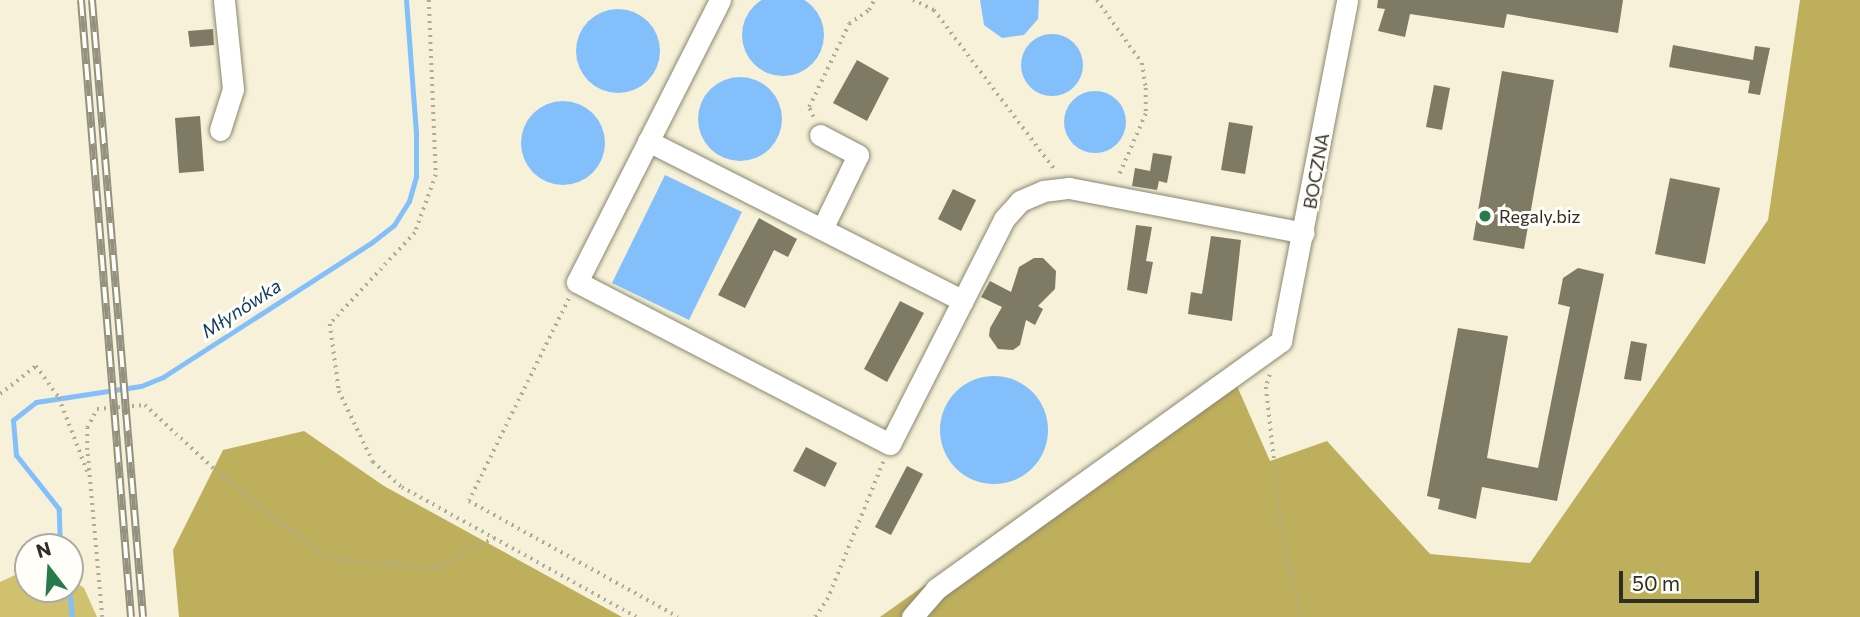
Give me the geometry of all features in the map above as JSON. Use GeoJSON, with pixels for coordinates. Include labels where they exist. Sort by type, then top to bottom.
{"type":"FeatureCollection","features":[{"type":"Feature","properties":{"kind":"street"},"geometry":{"type":"LineString","coordinates":[[220,130],[233,89],[224,0]]}},
{"type":"Feature","properties":{"kind":"street"},"geometry":{"type":"LineString","coordinates":[[720,0],[577,282],[890,444],[1004,219],[1020,201],[1043,191],[1069,188],[1304,233]]}},
{"type":"Feature","properties":{"kind":"street","name":"BOCZNA"},"geometry":{"type":"LineString","coordinates":[[1281,341],[1347,0]]}},
{"type":"Feature","properties":{"kind":"street"},"geometry":{"type":"LineString","coordinates":[[820,135],[858,155],[822,229]]}},
{"type":"Feature","properties":{"kind":"street"},"geometry":{"type":"LineString","coordinates":[[648,141],[962,301]]}},
{"type":"Feature","properties":{"kind":"street"},"geometry":{"type":"LineString","coordinates":[[912,617],[936,589],[1281,341]]}},
{"type":"Feature","properties":{"kind":"path"},"geometry":{"type":"LineString","coordinates":[[429,0],[436,175],[415,233],[337,313],[329,338],[339,391],[373,461],[402,487],[637,617]]}},
{"type":"Feature","properties":{"kind":"path"},"geometry":{"type":"LineString","coordinates":[[820,135],[809,107],[849,24],[869,10],[874,0]]}},
{"type":"Feature","properties":{"kind":"path"},"geometry":{"type":"LineString","coordinates":[[913,0],[934,10],[1069,188]]}},
{"type":"Feature","properties":{"kind":"path"},"geometry":{"type":"LineString","coordinates":[[1097,0],[1142,63],[1146,88],[1146,114],[1111,197]]}},
{"type":"Feature","properties":{"kind":"path"},"geometry":{"type":"LineString","coordinates":[[577,282],[470,501],[678,617]]}},
{"type":"Feature","properties":{"kind":"path"},"geometry":{"type":"LineString","coordinates":[[1281,341],[1266,387],[1283,539],[1302,617]]}},
{"type":"Feature","properties":{"kind":"path"},"geometry":{"type":"LineString","coordinates":[[0,394],[36,366],[59,398],[90,478]]}},
{"type":"Feature","properties":{"kind":"path"},"geometry":{"type":"LineString","coordinates":[[102,617],[87,428],[97,409],[145,405],[224,478],[328,559],[437,568],[494,538]]}},
{"type":"Feature","properties":{"kind":"path"},"geometry":{"type":"LineString","coordinates":[[815,617],[827,600],[890,444]]}},
{"type":"Feature","properties":{"kind":"shaded area"},"geometry":{"type":"Polygon","coordinates":[[[1800,0],[1860,0],[1860,617],[880,617],[925,585],[943,594],[1237,386],[1270,461],[1327,441],[1430,554],[1530,563],[1768,220],[1800,0]]]}},
{"type":"Feature","properties":{"kind":"shaded area"},"geometry":{"type":"Polygon","coordinates":[[[304,431],[384,486],[622,617],[179,617],[173,550],[223,450],[304,431]]]}},
{"type":"Feature","properties":{"kind":"shaded area"},"geometry":{"type":"Polygon","coordinates":[[[14,576],[14,603],[84,603],[84,588],[97,617],[0,617],[0,582],[14,576]]]}},
{"type":"Feature","properties":{"kind":"water"},"geometry":{"type":"Polygon","coordinates":[[[783,-6],[799,-3],[812,6],[821,19],[824,35],[821,51],[812,64],[799,73],[783,76],[767,73],[754,64],[745,51],[742,35],[745,19],[754,6],[767,-3],[783,-6]]]}},
{"type":"Feature","properties":{"kind":"water"},"geometry":{"type":"Polygon","coordinates":[[[980,0],[1039,0],[1038,19],[1024,35],[1002,38],[984,25],[980,0]]]}},
{"type":"Feature","properties":{"kind":"water"},"geometry":{"type":"Polygon","coordinates":[[[618,9],[634,12],[648,21],[657,35],[660,51],[657,67],[648,81],[634,90],[618,93],[602,90],[588,81],[579,67],[576,51],[579,35],[588,21],[602,12],[618,9]]]}},
{"type":"Feature","properties":{"kind":"water"},"geometry":{"type":"Polygon","coordinates":[[[1052,34],[1074,43],[1083,65],[1074,87],[1052,96],[1030,87],[1021,65],[1030,43],[1052,34]]]}},
{"type":"Feature","properties":{"kind":"water"},"geometry":{"type":"Polygon","coordinates":[[[740,77],[756,80],[770,89],[779,103],[782,119],[779,135],[770,149],[756,158],[740,161],[724,158],[710,149],[701,135],[698,119],[701,103],[710,89],[724,80],[740,77]]]}},
{"type":"Feature","properties":{"kind":"water"},"geometry":{"type":"Polygon","coordinates":[[[1095,91],[1117,100],[1126,122],[1117,144],[1095,153],[1073,144],[1064,122],[1073,100],[1095,91]]]}},
{"type":"Feature","properties":{"kind":"water"},"geometry":{"type":"Polygon","coordinates":[[[563,101],[579,104],[593,113],[602,127],[605,143],[602,159],[593,173],[579,182],[563,185],[547,182],[533,173],[524,159],[521,143],[524,127],[533,113],[547,104],[563,101]]]}},
{"type":"Feature","properties":{"kind":"water"},"geometry":{"type":"Polygon","coordinates":[[[665,175],[742,212],[689,320],[612,283],[665,175]]]}},
{"type":"Feature","properties":{"kind":"water"},"geometry":{"type":"Polygon","coordinates":[[[994,376],[1015,380],[1032,392],[1044,409],[1048,430],[1044,451],[1032,468],[1015,480],[994,484],[973,480],[956,468],[944,451],[940,430],[944,409],[956,392],[973,380],[994,376]]]}},
{"type":"Feature","properties":{"kind":"building"},"geometry":{"type":"Polygon","coordinates":[[[1378,0],[1623,0],[1618,33],[1507,14],[1504,28],[1410,14],[1405,37],[1378,31],[1385,9],[1377,8],[1378,0]]]}},
{"type":"Feature","properties":{"kind":"building"},"geometry":{"type":"Polygon","coordinates":[[[213,29],[214,45],[190,47],[188,31],[213,29]]]}},
{"type":"Feature","properties":{"kind":"building"},"geometry":{"type":"Polygon","coordinates":[[[1673,45],[1753,60],[1755,46],[1770,48],[1760,95],[1748,93],[1750,81],[1669,67],[1673,45]]]}},
{"type":"Feature","properties":{"kind":"building"},"geometry":{"type":"Polygon","coordinates":[[[857,60],[889,78],[867,121],[833,103],[857,60]]]}},
{"type":"Feature","properties":{"kind":"building"},"geometry":{"type":"Polygon","coordinates":[[[1502,71],[1554,80],[1524,249],[1473,240],[1502,71]]]}},
{"type":"Feature","properties":{"kind":"building"},"geometry":{"type":"Polygon","coordinates":[[[1434,85],[1450,88],[1442,130],[1426,127],[1434,85]]]}},
{"type":"Feature","properties":{"kind":"building"},"geometry":{"type":"Polygon","coordinates":[[[200,116],[204,171],[179,173],[175,118],[200,116]]]}},
{"type":"Feature","properties":{"kind":"building"},"geometry":{"type":"Polygon","coordinates":[[[1229,122],[1253,126],[1245,174],[1221,170],[1229,122]]]}},
{"type":"Feature","properties":{"kind":"building"},"geometry":{"type":"Polygon","coordinates":[[[1153,153],[1172,156],[1167,183],[1159,181],[1157,190],[1132,186],[1135,168],[1150,171],[1153,153]]]}},
{"type":"Feature","properties":{"kind":"building"},"geometry":{"type":"Polygon","coordinates":[[[1670,178],[1720,188],[1705,264],[1655,254],[1670,178]]]}},
{"type":"Feature","properties":{"kind":"building"},"geometry":{"type":"Polygon","coordinates":[[[953,189],[976,200],[961,231],[938,219],[953,189]]]}},
{"type":"Feature","properties":{"kind":"building"},"geometry":{"type":"Polygon","coordinates":[[[759,218],[797,239],[788,257],[774,250],[745,308],[718,295],[759,218]]]}},
{"type":"Feature","properties":{"kind":"building"},"geometry":{"type":"Polygon","coordinates":[[[1136,225],[1152,227],[1146,261],[1153,262],[1147,294],[1127,290],[1136,225]]]}},
{"type":"Feature","properties":{"kind":"building"},"geometry":{"type":"Polygon","coordinates":[[[1211,236],[1241,240],[1232,321],[1188,314],[1191,292],[1202,294],[1211,236]]]}},
{"type":"Feature","properties":{"kind":"building"},"geometry":{"type":"Polygon","coordinates":[[[1034,258],[1043,258],[1056,271],[1055,289],[1038,306],[1043,309],[1035,325],[1026,320],[1020,345],[1013,350],[998,349],[989,336],[990,328],[1002,307],[981,297],[990,281],[1011,292],[1019,267],[1034,258]]]}},
{"type":"Feature","properties":{"kind":"building"},"geometry":{"type":"Polygon","coordinates":[[[1578,268],[1604,274],[1557,501],[1482,487],[1476,519],[1438,509],[1440,499],[1427,496],[1458,328],[1508,336],[1487,458],[1538,468],[1570,307],[1558,304],[1563,278],[1578,268]]]}},
{"type":"Feature","properties":{"kind":"building"},"geometry":{"type":"Polygon","coordinates":[[[900,301],[924,313],[887,382],[864,369],[900,301]]]}},
{"type":"Feature","properties":{"kind":"building"},"geometry":{"type":"Polygon","coordinates":[[[1631,341],[1647,344],[1641,381],[1624,379],[1631,341]]]}},
{"type":"Feature","properties":{"kind":"building"},"geometry":{"type":"Polygon","coordinates":[[[806,447],[837,463],[825,487],[793,471],[806,447]]]}},
{"type":"Feature","properties":{"kind":"building"},"geometry":{"type":"Polygon","coordinates":[[[907,466],[923,474],[891,535],[875,527],[907,466]]]}},
{"type":"Feature","properties":{"kind":"waterway","name":"Młynówka"},"geometry":{"type":"LineString","coordinates":[[60,533],[59,509],[16,455],[13,420],[36,402],[141,386],[163,377],[371,243],[394,225],[409,201],[416,176],[416,133],[406,0]]}},
{"type":"Feature","properties":{"kind":"waterway","name":"Młynówka"},"geometry":{"type":"LineString","coordinates":[[70,603],[72,617]]}},
{"type":"Feature","properties":{"kind":"railway"},"geometry":{"type":"LineString","coordinates":[[81,0],[131,617]]}},
{"type":"Feature","properties":{"kind":"railway"},"geometry":{"type":"LineString","coordinates":[[92,0],[143,617]]}},
{"type":"Feature","properties":{"kind":"place","name":"Regaly.biz"},"geometry":{"type":"Point","coordinates":[1485,216]}}]}
